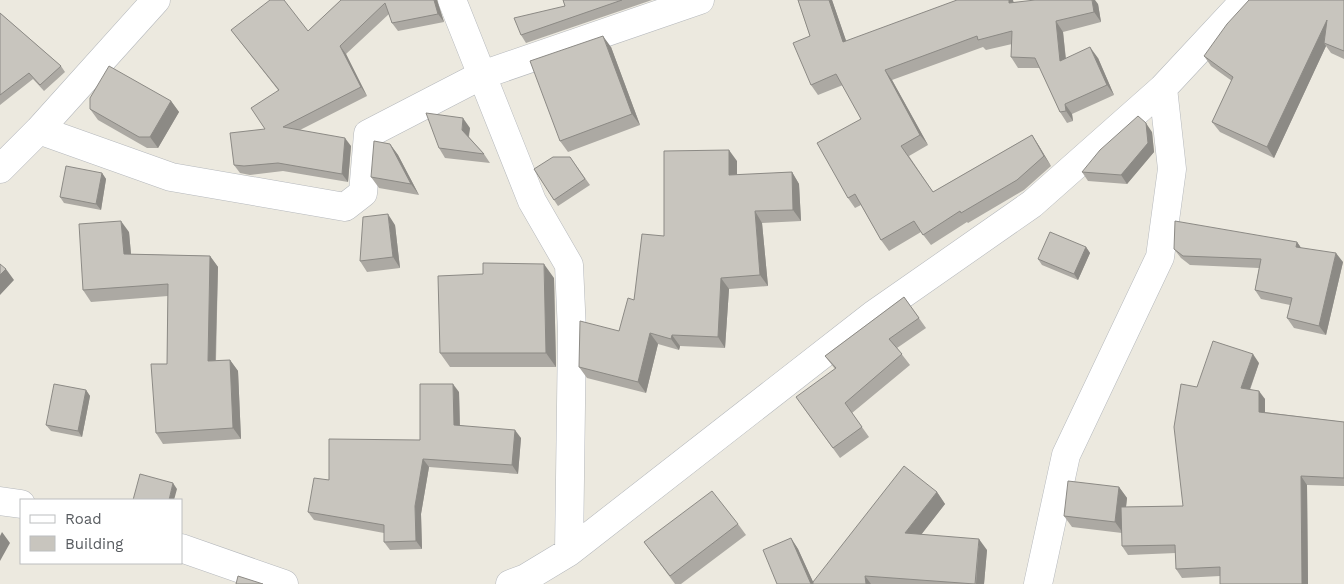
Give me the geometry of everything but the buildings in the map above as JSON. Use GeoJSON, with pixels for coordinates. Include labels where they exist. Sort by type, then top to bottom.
{"type":"FeatureCollection","features":[{"type":"Feature","properties":{"kind":"street"},"geometry":{"type":"LineString","coordinates":[[0,169],[39,130],[156,0]]}},
{"type":"Feature","properties":{"kind":"street"},"geometry":{"type":"LineString","coordinates":[[452,0],[532,200],[569,265],[572,332],[568,552]]}},
{"type":"Feature","properties":{"kind":"street"},"geometry":{"type":"LineString","coordinates":[[39,130],[171,176],[345,207],[363,193],[368,134],[482,75],[700,0]]}},
{"type":"Feature","properties":{"kind":"street"},"geometry":{"type":"LineString","coordinates":[[510,584],[526,578],[568,552],[873,315],[1032,204],[1163,88],[1245,0]]}},
{"type":"Feature","properties":{"kind":"street"},"geometry":{"type":"LineString","coordinates":[[1038,584],[1066,455],[1160,257],[1172,169],[1163,88]]}},
{"type":"Feature","properties":{"kind":"street"},"geometry":{"type":"LineString","coordinates":[[0,500],[20,504]]}},
{"type":"Feature","properties":{"kind":"street"},"geometry":{"type":"LineString","coordinates":[[182,548],[284,584]]}}]}
